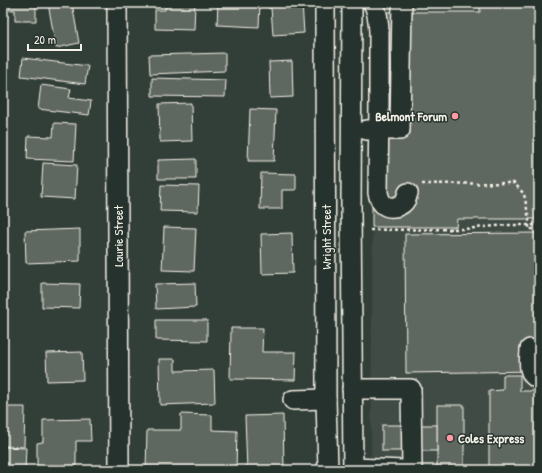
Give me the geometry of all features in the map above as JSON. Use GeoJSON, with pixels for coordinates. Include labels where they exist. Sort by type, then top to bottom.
{"type":"FeatureCollection","features":[{"type":"Feature","properties":{"kind":"street","name":"Laurie Street"},"geometry":{"type":"LineString","coordinates":[[117,3],[119,470]]}},
{"type":"Feature","properties":{"kind":"street","name":"Wright Street"},"geometry":{"type":"LineString","coordinates":[[325,3],[326,399],[328,470]]}},
{"type":"Feature","properties":{"kind":"street","name":"Wright Street"},"geometry":{"type":"LineString","coordinates":[[352,3],[351,131],[353,469]]}},
{"type":"Feature","properties":{"kind":"street"},"geometry":{"type":"LineString","coordinates":[[373,3],[376,9],[379,32],[378,193],[381,202],[384,205],[388,207],[395,207],[405,200],[412,188]]}},
{"type":"Feature","properties":{"kind":"street"},"geometry":{"type":"LineString","coordinates":[[325,155],[340,139],[351,131],[400,130],[402,3]]}},
{"type":"Feature","properties":{"kind":"street"},"geometry":{"type":"LineString","coordinates":[[530,349],[535,375]]}},
{"type":"Feature","properties":{"kind":"street"},"geometry":{"type":"LineString","coordinates":[[352,389],[395,382],[411,389],[412,470]]}},
{"type":"Feature","properties":{"kind":"street"},"geometry":{"type":"LineString","coordinates":[[293,400],[326,399]]}},
{"type":"Feature","properties":{"kind":"street"},"geometry":{"type":"LineString","coordinates":[[353,469],[404,470]]}},
{"type":"Feature","properties":{"kind":"path"},"geometry":{"type":"LineString","coordinates":[[412,188],[514,183],[524,194],[529,229],[539,229]]}},
{"type":"Feature","properties":{"kind":"path"},"geometry":{"type":"LineString","coordinates":[[365,230],[463,229],[507,225],[539,225]]}},
{"type":"Feature","properties":{"kind":"shaded area"},"geometry":{"type":"Polygon","coordinates":[[[374,3],[539,3],[539,470],[371,470],[374,3]]]}},
{"type":"Feature","properties":{"kind":"building"},"geometry":{"type":"Polygon","coordinates":[[[3,3],[36,3],[36,21],[15,21],[15,10],[3,10],[3,3]]]}},
{"type":"Feature","properties":{"kind":"building"},"geometry":{"type":"Polygon","coordinates":[[[48,3],[72,3],[79,43],[56,48],[48,3]]]}},
{"type":"Feature","properties":{"kind":"building"},"geometry":{"type":"Polygon","coordinates":[[[166,3],[195,3],[194,30],[155,29],[155,10],[165,10],[166,3]]]}},
{"type":"Feature","properties":{"kind":"building"},"geometry":{"type":"Polygon","coordinates":[[[218,3],[260,3],[259,27],[217,25],[218,3]]]}},
{"type":"Feature","properties":{"kind":"building"},"geometry":{"type":"Polygon","coordinates":[[[267,3],[302,3],[304,33],[273,35],[271,8],[268,8],[267,3]]]}},
{"type":"Feature","properties":{"kind":"building","name":"Belmont Forum"},"geometry":{"type":"Polygon","coordinates":[[[480,3],[539,3],[539,219],[457,219],[456,227],[372,227],[372,130],[385,12],[480,12],[480,3]]]}},
{"type":"Feature","properties":{"kind":"building"},"geometry":{"type":"Polygon","coordinates":[[[225,53],[225,71],[150,74],[149,55],[225,53]]]}},
{"type":"Feature","properties":{"kind":"building"},"geometry":{"type":"Polygon","coordinates":[[[23,58],[88,66],[85,84],[21,76],[23,58]]]}},
{"type":"Feature","properties":{"kind":"building"},"geometry":{"type":"Polygon","coordinates":[[[292,61],[293,97],[270,98],[269,62],[292,61]]]}},
{"type":"Feature","properties":{"kind":"building"},"geometry":{"type":"Polygon","coordinates":[[[152,78],[226,80],[225,97],[152,96],[152,78]]]}},
{"type":"Feature","properties":{"kind":"building"},"geometry":{"type":"Polygon","coordinates":[[[41,85],[71,89],[69,98],[91,101],[89,115],[38,109],[41,85]]]}},
{"type":"Feature","properties":{"kind":"building"},"geometry":{"type":"Polygon","coordinates":[[[191,103],[192,141],[160,142],[159,104],[191,103]]]}},
{"type":"Feature","properties":{"kind":"building"},"geometry":{"type":"Polygon","coordinates":[[[250,109],[276,110],[274,161],[248,161],[250,109]]]}},
{"type":"Feature","properties":{"kind":"building"},"geometry":{"type":"Polygon","coordinates":[[[54,123],[76,124],[74,161],[27,159],[28,136],[53,137],[54,123]]]}},
{"type":"Feature","properties":{"kind":"building"},"geometry":{"type":"Polygon","coordinates":[[[196,159],[196,179],[158,179],[158,160],[196,159]]]}},
{"type":"Feature","properties":{"kind":"building"},"geometry":{"type":"Polygon","coordinates":[[[43,163],[77,165],[75,199],[41,197],[43,163]]]}},
{"type":"Feature","properties":{"kind":"building"},"geometry":{"type":"Polygon","coordinates":[[[261,173],[296,174],[296,190],[282,190],[282,209],[260,209],[261,173]]]}},
{"type":"Feature","properties":{"kind":"building"},"geometry":{"type":"Polygon","coordinates":[[[161,185],[199,186],[198,212],[160,211],[161,185]]]}},
{"type":"Feature","properties":{"kind":"building"},"geometry":{"type":"Polygon","coordinates":[[[164,227],[196,228],[194,271],[162,270],[164,227]]]}},
{"type":"Feature","properties":{"kind":"building"},"geometry":{"type":"Polygon","coordinates":[[[80,229],[80,261],[26,263],[25,231],[80,229]]]}},
{"type":"Feature","properties":{"kind":"building"},"geometry":{"type":"Polygon","coordinates":[[[292,233],[293,273],[262,274],[261,234],[292,233]]]}},
{"type":"Feature","properties":{"kind":"building"},"geometry":{"type":"Polygon","coordinates":[[[539,233],[539,371],[406,373],[405,234],[539,233]]]}},
{"type":"Feature","properties":{"kind":"building"},"geometry":{"type":"Polygon","coordinates":[[[42,283],[80,284],[79,308],[42,307],[42,283]]]}},
{"type":"Feature","properties":{"kind":"building"},"geometry":{"type":"Polygon","coordinates":[[[195,283],[196,307],[156,309],[155,284],[195,283]]]}},
{"type":"Feature","properties":{"kind":"building"},"geometry":{"type":"Polygon","coordinates":[[[156,320],[207,320],[207,341],[156,340],[156,320]]]}},
{"type":"Feature","properties":{"kind":"building"},"geometry":{"type":"Polygon","coordinates":[[[231,328],[263,328],[262,352],[296,352],[295,380],[230,379],[231,328]]]}},
{"type":"Feature","properties":{"kind":"building"},"geometry":{"type":"Polygon","coordinates":[[[82,352],[83,380],[47,381],[46,353],[82,352]]]}},
{"type":"Feature","properties":{"kind":"building"},"geometry":{"type":"Polygon","coordinates":[[[159,359],[175,359],[175,371],[214,370],[215,403],[160,405],[159,359]]]}},
{"type":"Feature","properties":{"kind":"building"},"geometry":{"type":"Polygon","coordinates":[[[503,375],[520,375],[520,391],[539,391],[539,470],[489,470],[489,391],[503,390],[503,375]]]}},
{"type":"Feature","properties":{"kind":"building"},"geometry":{"type":"Polygon","coordinates":[[[437,405],[464,405],[464,470],[437,470],[437,405]]]}},
{"type":"Feature","properties":{"kind":"building"},"geometry":{"type":"Polygon","coordinates":[[[3,407],[25,407],[24,447],[3,446],[3,407]]]}},
{"type":"Feature","properties":{"kind":"building"},"geometry":{"type":"Polygon","coordinates":[[[181,414],[212,415],[212,430],[237,431],[236,470],[146,470],[147,430],[181,430],[181,414]]]}},
{"type":"Feature","properties":{"kind":"building"},"geometry":{"type":"Polygon","coordinates":[[[283,415],[284,470],[247,470],[245,416],[283,415]]]}},
{"type":"Feature","properties":{"kind":"building"},"geometry":{"type":"Polygon","coordinates":[[[90,419],[91,441],[76,441],[76,470],[37,470],[37,443],[43,442],[43,420],[90,419]]]}},
{"type":"Feature","properties":{"kind":"building"},"geometry":{"type":"Polygon","coordinates":[[[382,425],[437,425],[437,451],[382,451],[382,425]]]}},
{"type":"Feature","properties":{"kind":"building"},"geometry":{"type":"Polygon","coordinates":[[[3,447],[26,448],[25,470],[3,470],[3,447]]]}},
{"type":"Feature","properties":{"kind":"place","name":"Belmont Forum"},"geometry":{"type":"Point","coordinates":[455,116]}},
{"type":"Feature","properties":{"kind":"place","name":"Coles Express"},"geometry":{"type":"Point","coordinates":[450,438]}}]}
